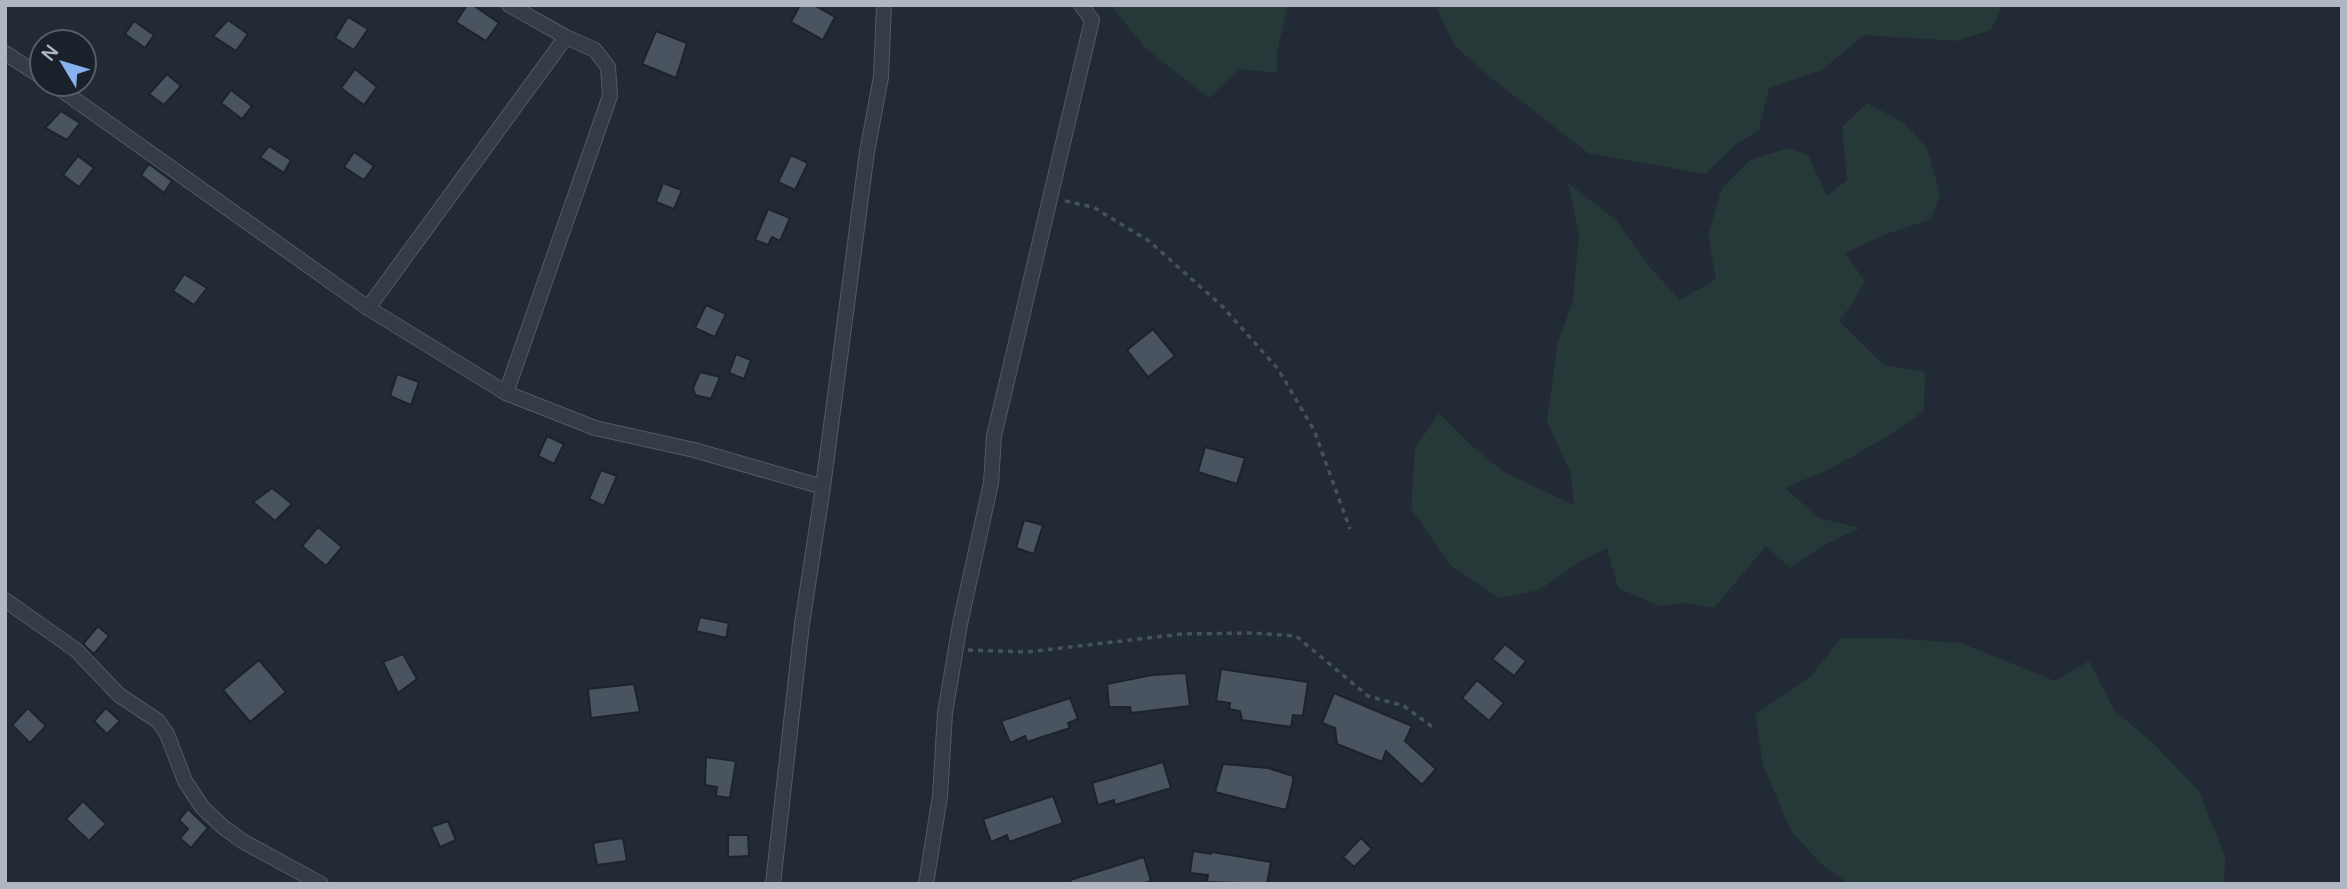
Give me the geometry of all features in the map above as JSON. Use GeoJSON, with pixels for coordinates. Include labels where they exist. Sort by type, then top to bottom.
{"type":"FeatureCollection","features":[{"type":"Feature","properties":{"kind":"street"},"geometry":{"type":"LineString","coordinates":[[506,393],[610,96],[608,67],[595,50],[509,5]]}},
{"type":"Feature","properties":{"kind":"street"},"geometry":{"type":"LineString","coordinates":[[773,884],[802,624],[823,487],[867,152],[881,77],[884,5]]}},
{"type":"Feature","properties":{"kind":"street"},"geometry":{"type":"LineString","coordinates":[[926,884],[940,796],[945,712],[991,483],[994,436],[1092,20],[1081,5]]}},
{"type":"Feature","properties":{"kind":"street"},"geometry":{"type":"LineString","coordinates":[[368,307],[566,37]]}},
{"type":"Feature","properties":{"kind":"street"},"geometry":{"type":"LineString","coordinates":[[5,54],[28,68]]}},
{"type":"Feature","properties":{"kind":"street"},"geometry":{"type":"LineString","coordinates":[[73,98],[368,307],[506,393],[595,428],[694,450],[823,487]]}},
{"type":"Feature","properties":{"kind":"street"},"geometry":{"type":"LineString","coordinates":[[5,600],[76,650],[119,695],[158,721],[167,734],[185,781],[202,807],[223,827],[244,842],[321,884]]}},
{"type":"Feature","properties":{"kind":"path"},"geometry":{"type":"LineString","coordinates":[[1050,197],[1093,207],[1149,241],[1223,307],[1278,369],[1314,430],[1350,529]]}},
{"type":"Feature","properties":{"kind":"path"},"geometry":{"type":"LineString","coordinates":[[956,649],[1027,652],[1182,634],[1296,635],[1368,696],[1404,706],[1435,729]]}},
{"type":"Feature","properties":{"kind":"shaded area"},"geometry":{"type":"Polygon","coordinates":[[[1111,5],[1288,5],[1277,52],[1277,73],[1239,69],[1209,98],[1145,48],[1111,5]]]}},
{"type":"Feature","properties":{"kind":"shaded area"},"geometry":{"type":"Polygon","coordinates":[[[1435,5],[2003,5],[1991,30],[1956,41],[1864,35],[1822,70],[1769,88],[1759,130],[1735,145],[1705,174],[1588,153],[1490,77],[1455,46],[1435,5]]]}},
{"type":"Feature","properties":{"kind":"shaded area"},"geometry":{"type":"Polygon","coordinates":[[[1867,103],[1903,122],[1927,148],[1940,195],[1931,219],[1884,235],[1845,253],[1865,281],[1839,321],[1884,365],[1925,372],[1924,411],[1890,435],[1832,468],[1785,488],[1819,518],[1860,528],[1822,546],[1790,568],[1766,546],[1714,608],[1688,603],[1659,606],[1618,588],[1607,548],[1581,561],[1539,590],[1500,598],[1451,566],[1411,509],[1415,448],[1439,413],[1470,444],[1504,472],[1574,505],[1570,471],[1547,422],[1557,346],[1573,300],[1579,233],[1568,183],[1616,220],[1648,265],[1680,300],[1716,279],[1708,235],[1722,188],[1750,160],[1788,148],[1808,155],[1827,196],[1847,180],[1842,127],[1867,103]]]}},
{"type":"Feature","properties":{"kind":"shaded area"},"geometry":{"type":"Polygon","coordinates":[[[1841,638],[1961,643],[2055,681],[2089,661],[2114,710],[2153,743],[2199,791],[2225,856],[2224,884],[1849,884],[1821,864],[1791,831],[1763,765],[1755,714],[1810,677],[1841,638]]]}},
{"type":"Feature","properties":{"kind":"building"},"geometry":{"type":"Polygon","coordinates":[[[467,5],[473,5],[499,23],[486,41],[456,22],[467,5]]]}},
{"type":"Feature","properties":{"kind":"building"},"geometry":{"type":"Polygon","coordinates":[[[800,5],[814,5],[835,17],[823,40],[791,22],[800,5]]]}},
{"type":"Feature","properties":{"kind":"building"},"geometry":{"type":"Polygon","coordinates":[[[348,17],[368,29],[354,50],[335,38],[348,17]]]}},
{"type":"Feature","properties":{"kind":"building"},"geometry":{"type":"Polygon","coordinates":[[[228,20],[248,34],[236,51],[213,36],[228,20]]]}},
{"type":"Feature","properties":{"kind":"building"},"geometry":{"type":"Polygon","coordinates":[[[134,21],[154,35],[145,48],[125,34],[134,21]]]}},
{"type":"Feature","properties":{"kind":"building"},"geometry":{"type":"Polygon","coordinates":[[[656,31],[687,43],[676,78],[642,64],[656,31]]]}},
{"type":"Feature","properties":{"kind":"building"},"geometry":{"type":"Polygon","coordinates":[[[355,69],[377,87],[364,105],[341,88],[355,69]]]}},
{"type":"Feature","properties":{"kind":"building"},"geometry":{"type":"Polygon","coordinates":[[[167,74],[181,86],[164,105],[149,94],[167,74]]]}},
{"type":"Feature","properties":{"kind":"building"},"geometry":{"type":"Polygon","coordinates":[[[231,90],[252,106],[242,119],[221,103],[231,90]]]}},
{"type":"Feature","properties":{"kind":"building"},"geometry":{"type":"Polygon","coordinates":[[[61,111],[80,123],[67,140],[45,128],[61,111]]]}},
{"type":"Feature","properties":{"kind":"building"},"geometry":{"type":"Polygon","coordinates":[[[269,146],[291,160],[284,173],[260,157],[269,146]]]}},
{"type":"Feature","properties":{"kind":"building"},"geometry":{"type":"Polygon","coordinates":[[[354,152],[374,166],[364,180],[344,167],[354,152]]]}},
{"type":"Feature","properties":{"kind":"building"},"geometry":{"type":"Polygon","coordinates":[[[791,155],[808,163],[795,190],[778,182],[791,155]]]}},
{"type":"Feature","properties":{"kind":"building"},"geometry":{"type":"Polygon","coordinates":[[[78,156],[94,168],[79,187],[63,175],[78,156]]]}},
{"type":"Feature","properties":{"kind":"building"},"geometry":{"type":"Polygon","coordinates":[[[149,164],[172,181],[164,193],[141,175],[149,164]]]}},
{"type":"Feature","properties":{"kind":"building"},"geometry":{"type":"Polygon","coordinates":[[[663,183],[682,190],[674,209],[656,202],[663,183]]]}},
{"type":"Feature","properties":{"kind":"building"},"geometry":{"type":"Polygon","coordinates":[[[768,209],[790,218],[780,241],[772,237],[768,245],[755,240],[768,209]]]}},
{"type":"Feature","properties":{"kind":"building"},"geometry":{"type":"Polygon","coordinates":[[[184,274],[207,288],[194,305],[173,291],[184,274]]]}},
{"type":"Feature","properties":{"kind":"building"},"geometry":{"type":"Polygon","coordinates":[[[706,305],[726,314],[715,337],[695,328],[706,305]]]}},
{"type":"Feature","properties":{"kind":"building"},"geometry":{"type":"Polygon","coordinates":[[[1153,329],[1175,356],[1148,377],[1127,350],[1153,329]]]}},
{"type":"Feature","properties":{"kind":"building"},"geometry":{"type":"Polygon","coordinates":[[[736,354],[751,360],[744,379],[729,373],[736,354]]]}},
{"type":"Feature","properties":{"kind":"building"},"geometry":{"type":"Polygon","coordinates":[[[700,372],[720,377],[711,399],[695,395],[693,388],[700,372]]]}},
{"type":"Feature","properties":{"kind":"building"},"geometry":{"type":"Polygon","coordinates":[[[397,374],[419,382],[411,405],[390,396],[397,374]]]}},
{"type":"Feature","properties":{"kind":"building"},"geometry":{"type":"Polygon","coordinates":[[[547,436],[564,444],[554,464],[538,456],[547,436]]]}},
{"type":"Feature","properties":{"kind":"building"},"geometry":{"type":"Polygon","coordinates":[[[1205,447],[1245,458],[1237,484],[1198,472],[1205,447]]]}},
{"type":"Feature","properties":{"kind":"building"},"geometry":{"type":"Polygon","coordinates":[[[601,470],[617,476],[604,506],[589,499],[601,470]]]}},
{"type":"Feature","properties":{"kind":"building"},"geometry":{"type":"Polygon","coordinates":[[[272,488],[292,504],[275,521],[253,502],[272,488]]]}},
{"type":"Feature","properties":{"kind":"building"},"geometry":{"type":"Polygon","coordinates":[[[1024,520],[1043,525],[1034,554],[1016,548],[1024,520]]]}},
{"type":"Feature","properties":{"kind":"building"},"geometry":{"type":"Polygon","coordinates":[[[318,527],[342,547],[326,566],[302,546],[318,527]]]}},
{"type":"Feature","properties":{"kind":"building"},"geometry":{"type":"Polygon","coordinates":[[[700,617],[729,623],[726,638],[696,631],[700,617]]]}},
{"type":"Feature","properties":{"kind":"building"},"geometry":{"type":"Polygon","coordinates":[[[98,626],[109,636],[94,654],[83,644],[98,626]]]}},
{"type":"Feature","properties":{"kind":"building"},"geometry":{"type":"Polygon","coordinates":[[[1505,644],[1526,661],[1514,676],[1492,659],[1505,644]]]}},
{"type":"Feature","properties":{"kind":"building"},"geometry":{"type":"Polygon","coordinates":[[[403,654],[417,679],[398,693],[383,662],[403,654]]]}},
{"type":"Feature","properties":{"kind":"building"},"geometry":{"type":"Polygon","coordinates":[[[259,660],[286,692],[250,722],[223,690],[259,660]]]}},
{"type":"Feature","properties":{"kind":"building"},"geometry":{"type":"Polygon","coordinates":[[[1221,669],[1308,682],[1303,716],[1293,715],[1291,727],[1242,720],[1240,711],[1229,709],[1230,703],[1216,701],[1221,669]]]}},
{"type":"Feature","properties":{"kind":"building"},"geometry":{"type":"Polygon","coordinates":[[[1186,673],[1190,706],[1131,713],[1130,707],[1109,707],[1107,684],[1152,675],[1186,673]]]}},
{"type":"Feature","properties":{"kind":"building"},"geometry":{"type":"Polygon","coordinates":[[[1477,680],[1504,703],[1489,721],[1462,698],[1477,680]]]}},
{"type":"Feature","properties":{"kind":"building"},"geometry":{"type":"Polygon","coordinates":[[[634,684],[640,712],[591,718],[588,689],[634,684]]]}},
{"type":"Feature","properties":{"kind":"building"},"geometry":{"type":"Polygon","coordinates":[[[1334,693],[1412,726],[1405,741],[1436,769],[1422,785],[1386,751],[1382,762],[1337,744],[1335,728],[1322,723],[1334,693]]]}},
{"type":"Feature","properties":{"kind":"building"},"geometry":{"type":"Polygon","coordinates":[[[1070,698],[1078,719],[1068,723],[1070,728],[1027,742],[1025,736],[1010,743],[1001,721],[1070,698]]]}},
{"type":"Feature","properties":{"kind":"building"},"geometry":{"type":"Polygon","coordinates":[[[28,708],[46,726],[30,743],[12,725],[28,708]]]}},
{"type":"Feature","properties":{"kind":"building"},"geometry":{"type":"Polygon","coordinates":[[[106,708],[120,721],[107,734],[94,721],[106,708]]]}},
{"type":"Feature","properties":{"kind":"building"},"geometry":{"type":"Polygon","coordinates":[[[706,757],[736,761],[730,798],[716,796],[717,787],[705,785],[706,757]]]}},
{"type":"Feature","properties":{"kind":"building"},"geometry":{"type":"Polygon","coordinates":[[[1163,762],[1171,788],[1115,805],[1114,800],[1098,805],[1092,783],[1163,762]]]}},
{"type":"Feature","properties":{"kind":"building"},"geometry":{"type":"Polygon","coordinates":[[[1223,764],[1268,768],[1293,776],[1286,810],[1215,792],[1223,764]]]}},
{"type":"Feature","properties":{"kind":"building"},"geometry":{"type":"Polygon","coordinates":[[[1053,796],[1063,823],[1009,842],[1007,835],[991,842],[983,819],[1053,796]]]}},
{"type":"Feature","properties":{"kind":"building"},"geometry":{"type":"Polygon","coordinates":[[[83,801],[106,824],[89,841],[66,819],[83,801]]]}},
{"type":"Feature","properties":{"kind":"building"},"geometry":{"type":"Polygon","coordinates":[[[188,809],[208,828],[191,848],[180,838],[188,829],[179,820],[188,809]]]}},
{"type":"Feature","properties":{"kind":"building"},"geometry":{"type":"Polygon","coordinates":[[[448,821],[456,840],[440,847],[431,827],[448,821]]]}},
{"type":"Feature","properties":{"kind":"building"},"geometry":{"type":"Polygon","coordinates":[[[728,835],[748,835],[749,856],[728,857],[728,835]]]}},
{"type":"Feature","properties":{"kind":"building"},"geometry":{"type":"Polygon","coordinates":[[[623,838],[627,861],[597,865],[593,843],[623,838]]]}},
{"type":"Feature","properties":{"kind":"building"},"geometry":{"type":"Polygon","coordinates":[[[1361,838],[1372,849],[1354,867],[1343,857],[1361,838]]]}},
{"type":"Feature","properties":{"kind":"building"},"geometry":{"type":"Polygon","coordinates":[[[1193,851],[1271,862],[1267,884],[1207,882],[1208,875],[1190,873],[1193,851]]]}},
{"type":"Feature","properties":{"kind":"building"},"geometry":{"type":"Polygon","coordinates":[[[1144,857],[1151,881],[1142,884],[1071,884],[1070,880],[1144,857]]]}}]}
